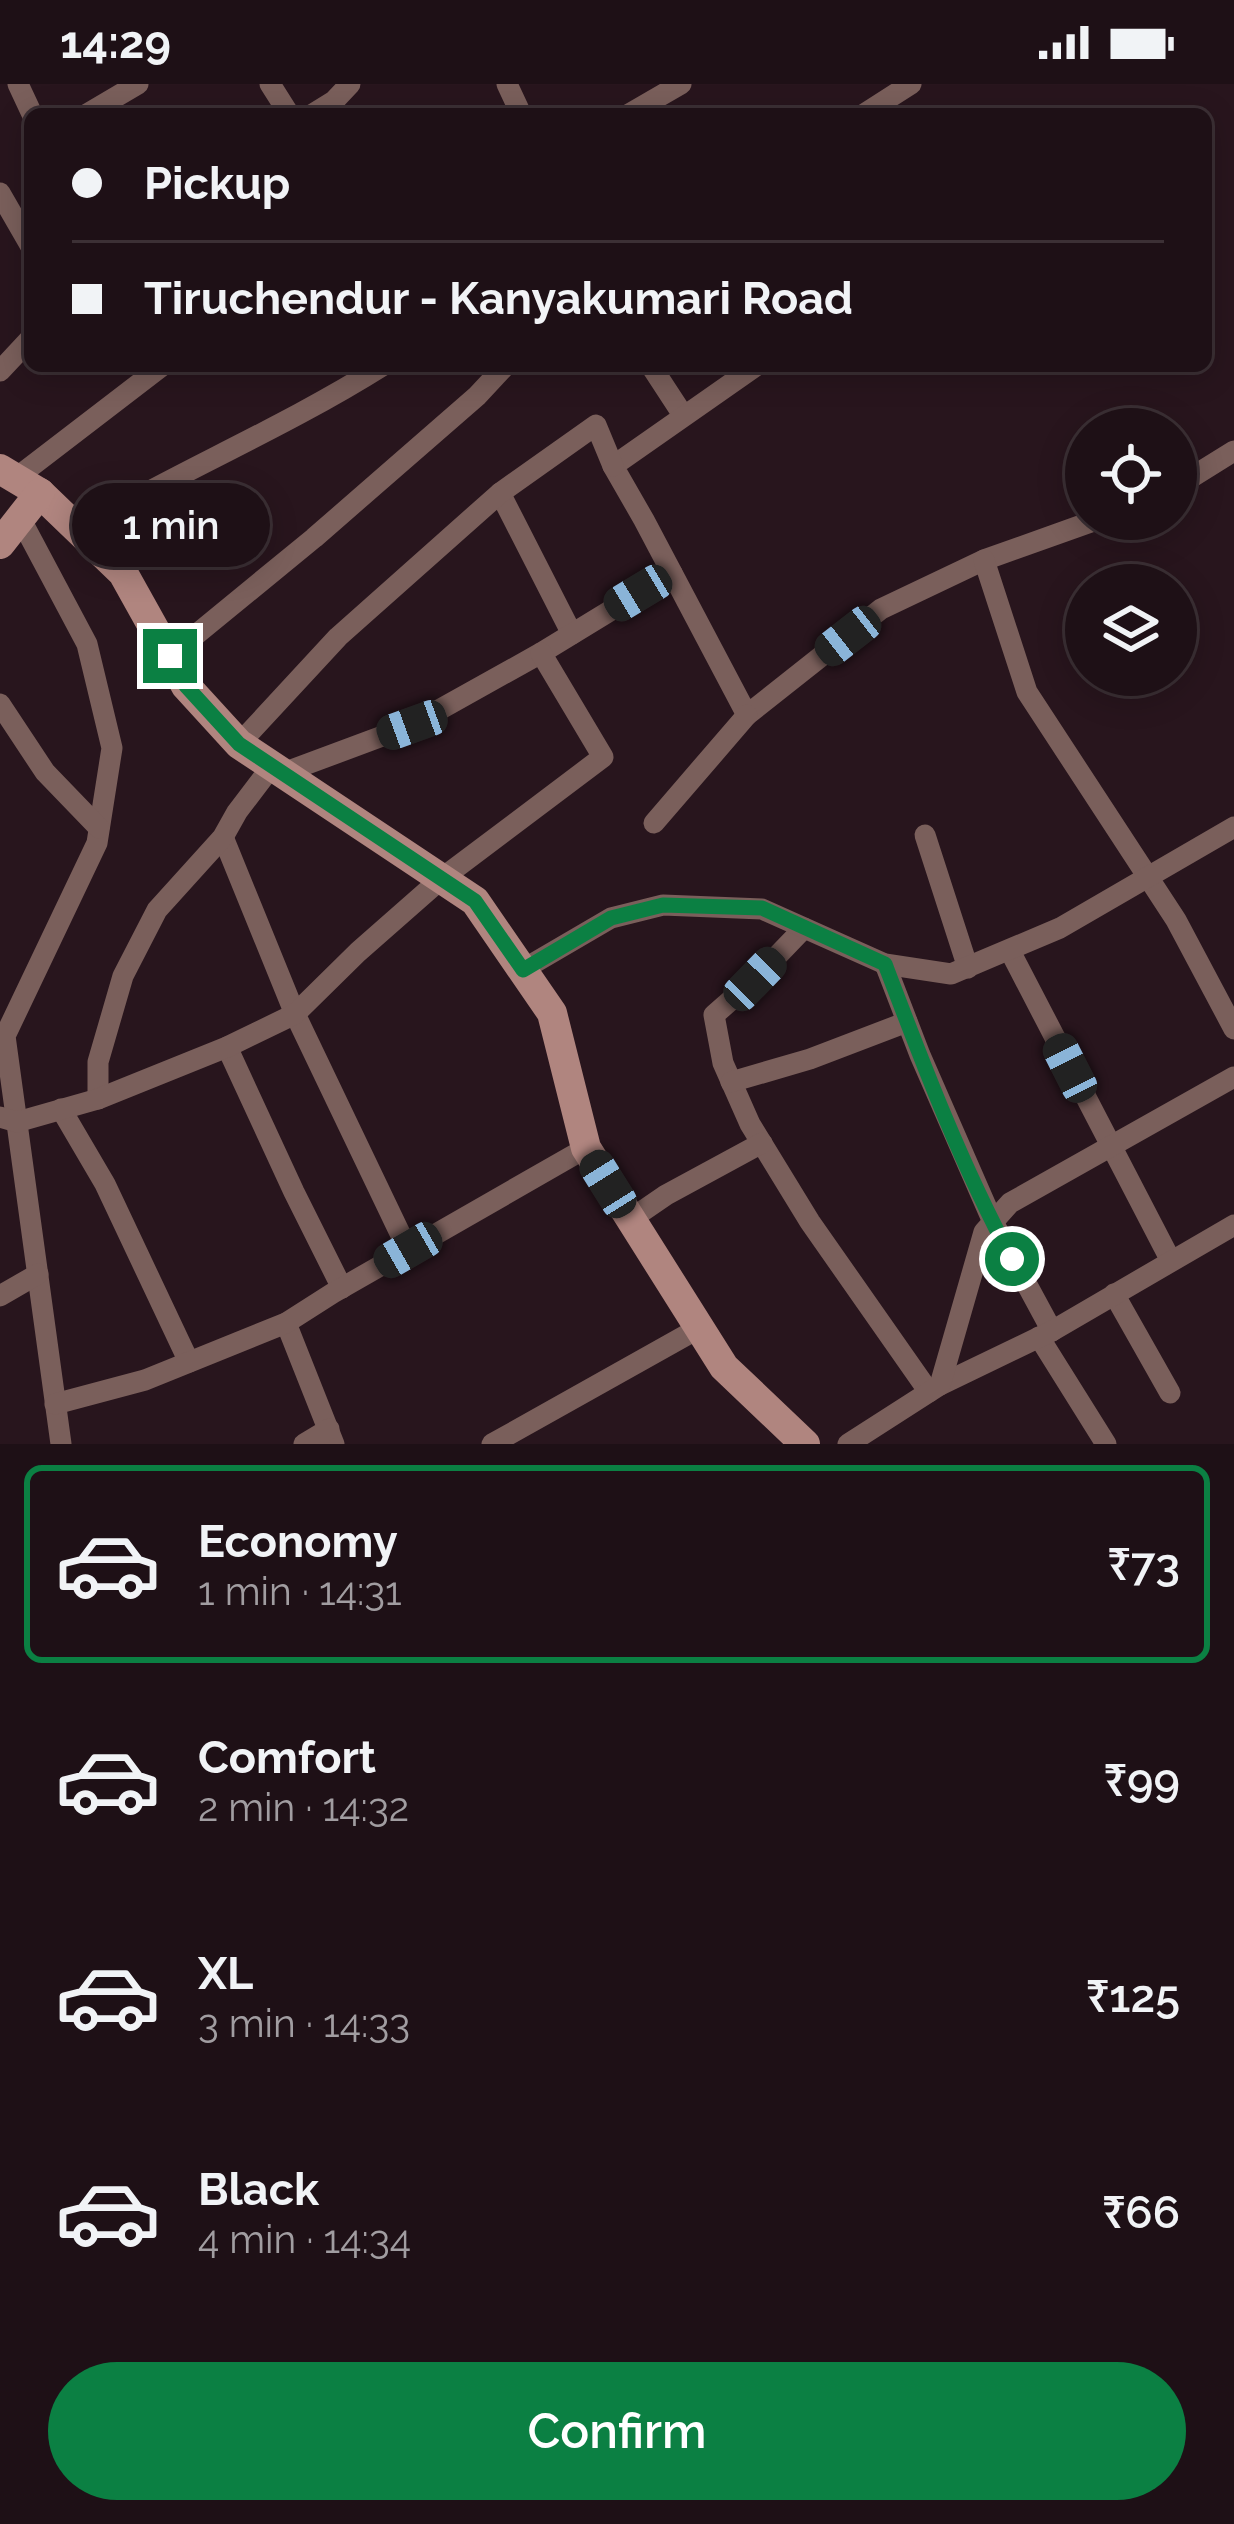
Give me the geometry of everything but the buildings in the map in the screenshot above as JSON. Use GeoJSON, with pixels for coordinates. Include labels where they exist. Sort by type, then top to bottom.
{"type":"FeatureCollection","features":[{"type":"Feature","properties":{"kind":"street"},"geometry":{"type":"LineString","coordinates":[[97,108],[138,84]]}},
{"type":"Feature","properties":{"kind":"street"},"geometry":{"type":"LineString","coordinates":[[323,108],[350,84]]}},
{"type":"Feature","properties":{"kind":"street"},"geometry":{"type":"LineString","coordinates":[[639,108],[680,84]]}},
{"type":"Feature","properties":{"kind":"street"},"geometry":{"type":"LineString","coordinates":[[873,108],[911,84]]}},
{"type":"Feature","properties":{"kind":"street"},"geometry":{"type":"LineString","coordinates":[[0,193],[24,235]]}},
{"type":"Feature","properties":{"kind":"street"},"geometry":{"type":"LineString","coordinates":[[0,371],[24,345]]}},
{"type":"Feature","properties":{"kind":"street"},"geometry":{"type":"LineString","coordinates":[[19,480],[154,372]]}},
{"type":"Feature","properties":{"kind":"street"},"geometry":{"type":"LineString","coordinates":[[79,530],[372,372]]}},
{"type":"Feature","properties":{"kind":"street"},"geometry":{"type":"LineString","coordinates":[[170,656],[314,538],[490,372]]}},
{"type":"Feature","properties":{"kind":"street"},"geometry":{"type":"LineString","coordinates":[[655,372],[682,415]]}},
{"type":"Feature","properties":{"kind":"street"},"geometry":{"type":"LineString","coordinates":[[613,466],[747,372]]}},
{"type":"Feature","properties":{"kind":"street"},"geometry":{"type":"LineString","coordinates":[[239,744],[338,637],[500,493],[596,425],[613,466],[747,716]]}},
{"type":"Feature","properties":{"kind":"street"},"geometry":{"type":"LineString","coordinates":[[1197,474],[1234,451]]}},
{"type":"Feature","properties":{"kind":"street"},"geometry":{"type":"LineString","coordinates":[[19,480],[20,518],[87,644],[112,748],[97,843],[5,1036],[9,1120],[38,1274],[61,1444]]}},
{"type":"Feature","properties":{"kind":"street"},"geometry":{"type":"LineString","coordinates":[[19,480],[123,573],[186,686],[239,744],[475,901],[552,1013],[586,1148],[724,1367],[805,1444]]}},
{"type":"Feature","properties":{"kind":"street"},"geometry":{"type":"LineString","coordinates":[[500,493],[572,634]]}},
{"type":"Feature","properties":{"kind":"street"},"geometry":{"type":"LineString","coordinates":[[0,544],[20,518]]}},
{"type":"Feature","properties":{"kind":"street"},"geometry":{"type":"LineString","coordinates":[[654,823],[747,716],[881,609],[984,560],[1065,531]]}},
{"type":"Feature","properties":{"kind":"street"},"geometry":{"type":"LineString","coordinates":[[984,560],[1027,692],[1176,920],[1234,1029]]}},
{"type":"Feature","properties":{"kind":"street"},"geometry":{"type":"LineString","coordinates":[[98,1099],[98,1063],[123,976],[157,910],[277,769],[412,725],[672,573]]}},
{"type":"Feature","properties":{"kind":"street"},"geometry":{"type":"LineString","coordinates":[[9,1120],[98,1099],[295,1014],[441,879],[603,757],[541,652]]}},
{"type":"Feature","properties":{"kind":"street"},"geometry":{"type":"LineString","coordinates":[[0,704],[45,772],[99,828]]}},
{"type":"Feature","properties":{"kind":"street"},"geometry":{"type":"LineString","coordinates":[[523,970],[611,918],[663,905],[762,908],[885,964],[951,974],[1060,928],[1234,827]]}},
{"type":"Feature","properties":{"kind":"street"},"geometry":{"type":"LineString","coordinates":[[925,836],[968,968]]}},
{"type":"Feature","properties":{"kind":"street"},"geometry":{"type":"LineString","coordinates":[[223,837],[295,1014],[408,1250]]}},
{"type":"Feature","properties":{"kind":"street"},"geometry":{"type":"LineString","coordinates":[[804,928],[713,1016],[723,1063],[762,1144],[810,1222],[934,1388]]}},
{"type":"Feature","properties":{"kind":"street"},"geometry":{"type":"LineString","coordinates":[[1010,951],[1171,1262]]}},
{"type":"Feature","properties":{"kind":"street"},"geometry":{"type":"LineString","coordinates":[[885,964],[992,1222],[1045,1334],[1106,1444]]}},
{"type":"Feature","properties":{"kind":"street"},"geometry":{"type":"LineString","coordinates":[[731,1082],[810,1059],[907,1022]]}},
{"type":"Feature","properties":{"kind":"street"},"geometry":{"type":"LineString","coordinates":[[227,1047],[342,1288]]}},
{"type":"Feature","properties":{"kind":"street"},"geometry":{"type":"LineString","coordinates":[[934,1388],[984,1232],[1010,1203],[1234,1077]]}},
{"type":"Feature","properties":{"kind":"street"},"geometry":{"type":"LineString","coordinates":[[61,1109],[104,1184],[189,1362]]}},
{"type":"Feature","properties":{"kind":"street"},"geometry":{"type":"LineString","coordinates":[[631,1220],[666,1195],[762,1144]]}},
{"type":"Feature","properties":{"kind":"street"},"geometry":{"type":"LineString","coordinates":[[55,1404],[145,1380],[286,1323],[586,1148]]}},
{"type":"Feature","properties":{"kind":"street"},"geometry":{"type":"LineString","coordinates":[[848,1444],[934,1388],[1045,1334],[1234,1225]]}},
{"type":"Feature","properties":{"kind":"street"},"geometry":{"type":"LineString","coordinates":[[0,1296],[38,1274]]}},
{"type":"Feature","properties":{"kind":"street"},"geometry":{"type":"LineString","coordinates":[[1114,1294],[1170,1393]]}},
{"type":"Feature","properties":{"kind":"street"},"geometry":{"type":"LineString","coordinates":[[286,1323],[332,1437],[304,1444]]}},
{"type":"Feature","properties":{"kind":"street"},"geometry":{"type":"LineString","coordinates":[[493,1444],[699,1328]]}},
{"type":"Feature","properties":{"kind":"route"},"geometry":{"type":"LineString","coordinates":[[170,656],[186,686],[239,744],[475,901],[523,970],[611,918],[663,905],[762,908],[885,964],[920,1055],[1012,1259]]}}]}
